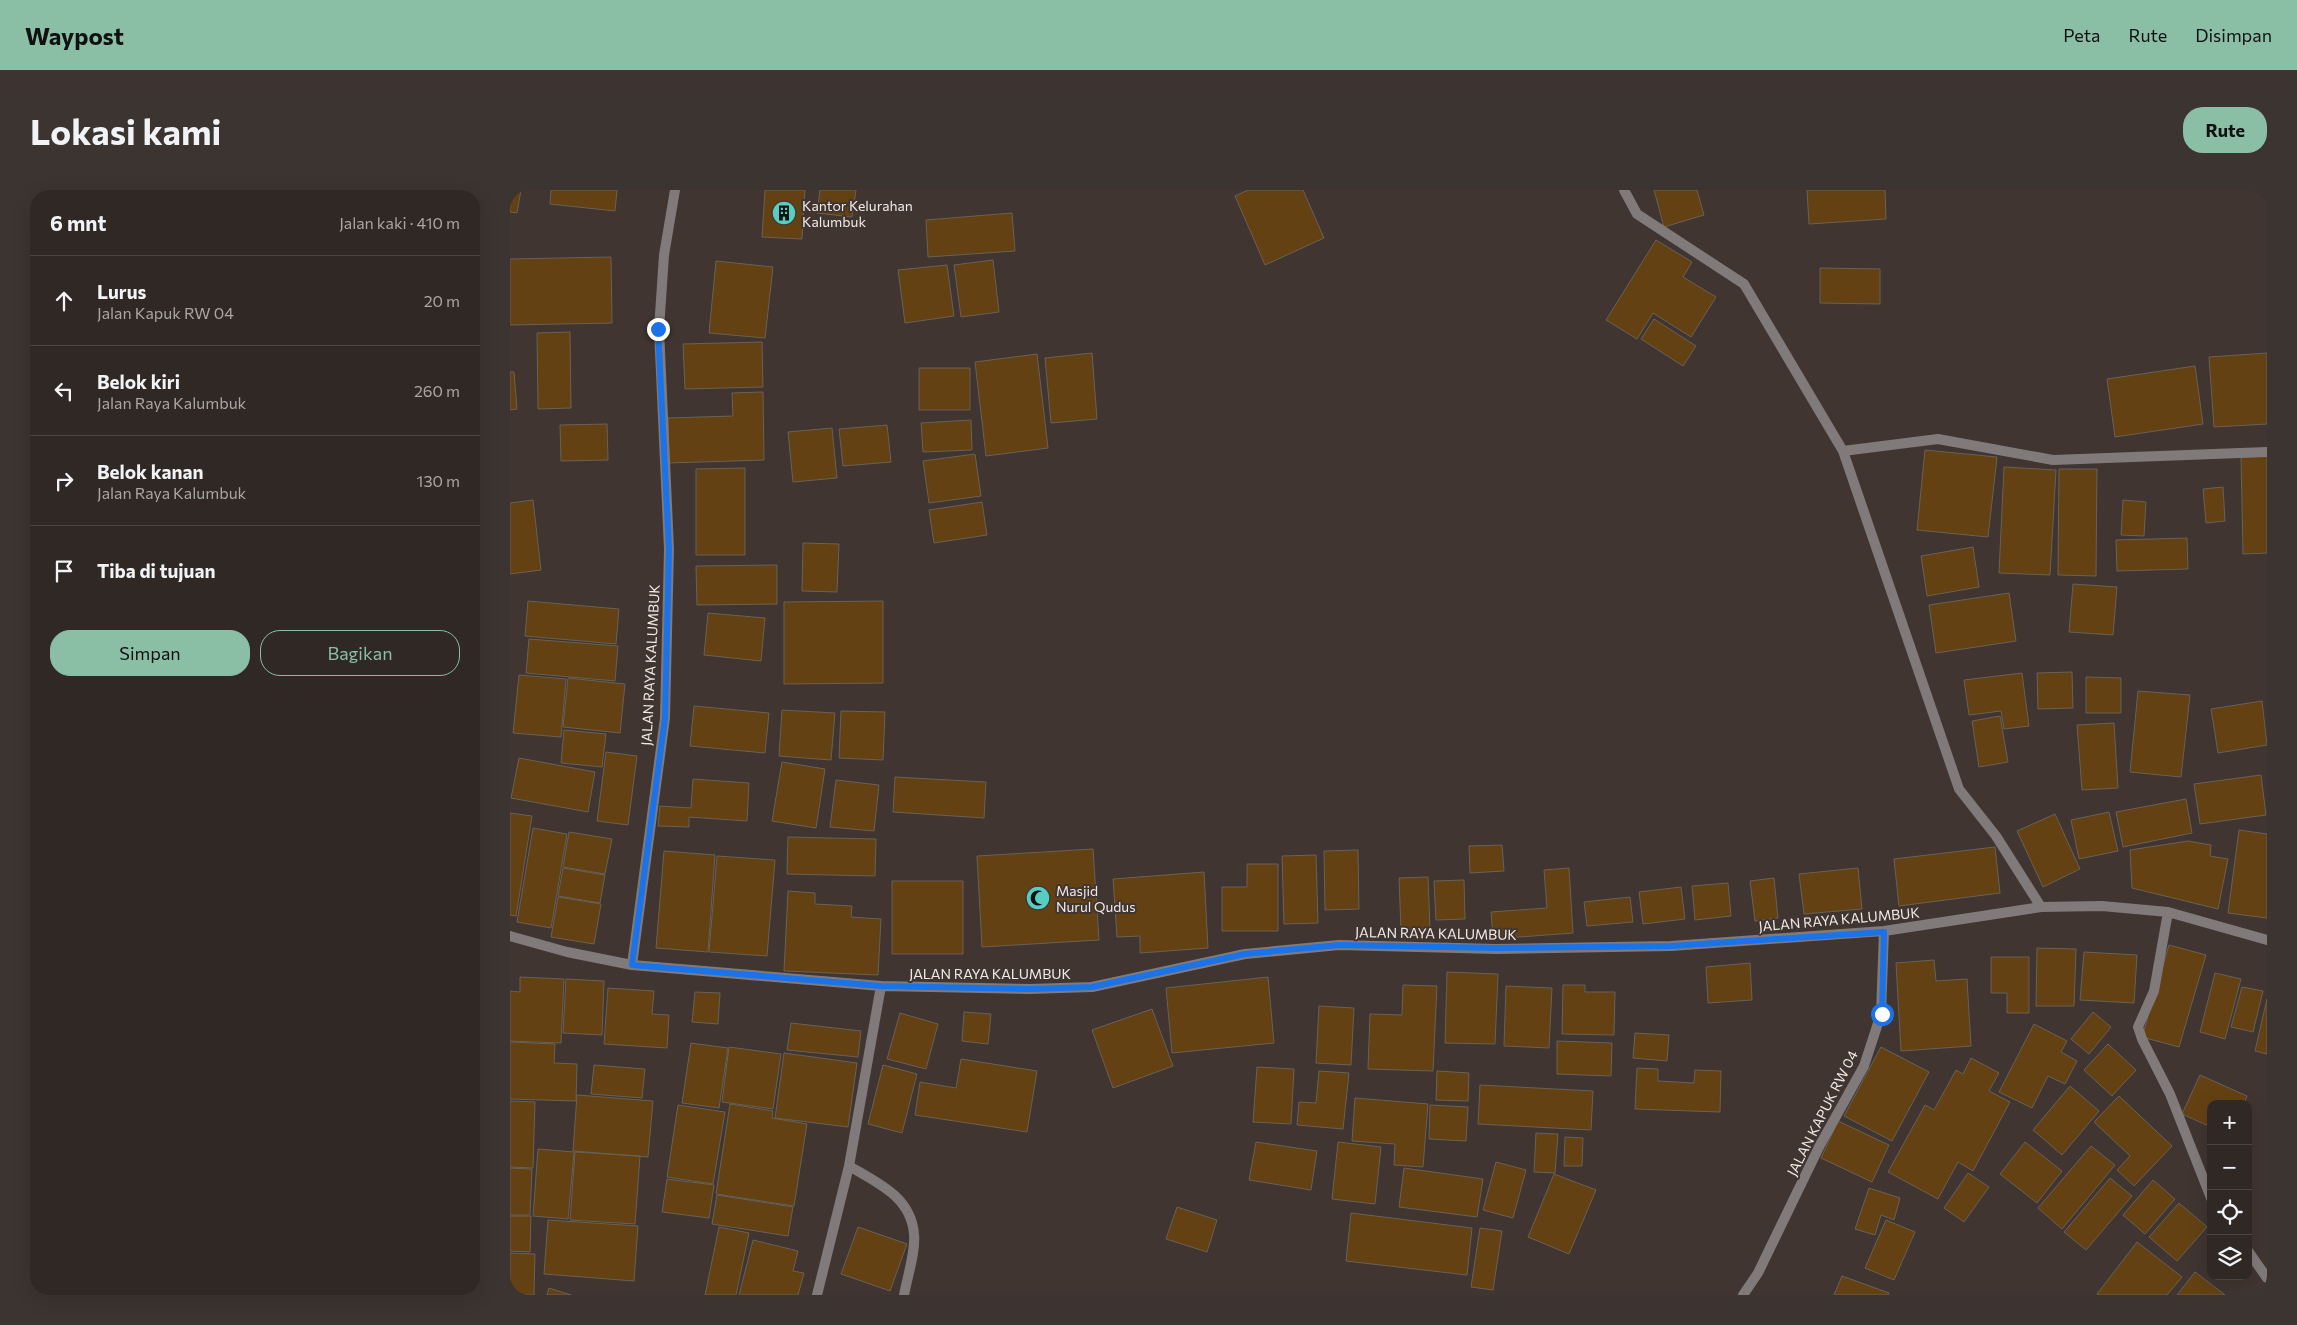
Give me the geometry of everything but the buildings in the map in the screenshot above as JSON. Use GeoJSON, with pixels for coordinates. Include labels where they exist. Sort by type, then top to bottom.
{"type":"FeatureCollection","features":[{"type":"Feature","properties":{"kind":"street","name":"JALAN RAYA KALUMBUK"},"geometry":{"type":"LineString","coordinates":[[675,190],[664,255],[658,329],[669,549],[665,718],[632,965],[881,986],[1030,989],[1092,987],[1245,954],[1339,945],[1496,948],[1661,946],[1884,932],[2041,907],[2102,906],[2168,912],[2267,940]]}},
{"type":"Feature","properties":{"kind":"street"},"geometry":{"type":"LineString","coordinates":[[1624,190],[1637,214],[1744,284],[1844,451],[1959,790],[1996,836],[2041,907]]}},
{"type":"Feature","properties":{"kind":"street"},"geometry":{"type":"LineString","coordinates":[[1844,451],[1938,438],[2053,460],[2267,452]]}},
{"type":"Feature","properties":{"kind":"street"},"geometry":{"type":"LineString","coordinates":[[2168,912],[2154,991],[2138,1027],[2142,1039],[2170,1094],[2208,1190]]}},
{"type":"Feature","properties":{"kind":"street","name":"JALAN KAPUK RW 04"},"geometry":{"type":"LineString","coordinates":[[1742,1295],[1758,1273],[1820,1144],[1864,1066],[1882,1014],[1884,932]]}},
{"type":"Feature","properties":{"kind":"street"},"geometry":{"type":"LineString","coordinates":[[510,936],[567,952],[632,965]]}},
{"type":"Feature","properties":{"kind":"street"},"geometry":{"type":"LineString","coordinates":[[817,1295],[849,1166],[881,986]]}},
{"type":"Feature","properties":{"kind":"street"},"geometry":{"type":"LineString","coordinates":[[849,1166],[888,1188],[909,1210],[915,1236],[904,1295]]}},
{"type":"Feature","properties":{"kind":"street"},"geometry":{"type":"LineString","coordinates":[[2252,1257],[2267,1278]]}},
{"type":"Feature","properties":{"kind":"place","name":"Kantor Kelurahan Kalumbuk"},"geometry":{"type":"Point","coordinates":[784,213]}},
{"type":"Feature","properties":{"kind":"place","name":"Masjid Nurul Qudus"},"geometry":{"type":"Point","coordinates":[1038,898]}},
{"type":"Feature","properties":{"kind":"route"},"geometry":{"type":"LineString","coordinates":[[658,329],[669,549],[665,718],[632,965],[881,986],[1030,989],[1092,987],[1154,972],[1245,954],[1339,945],[1496,948],[1671,946],[1884,932],[1882,1014]]}}]}
